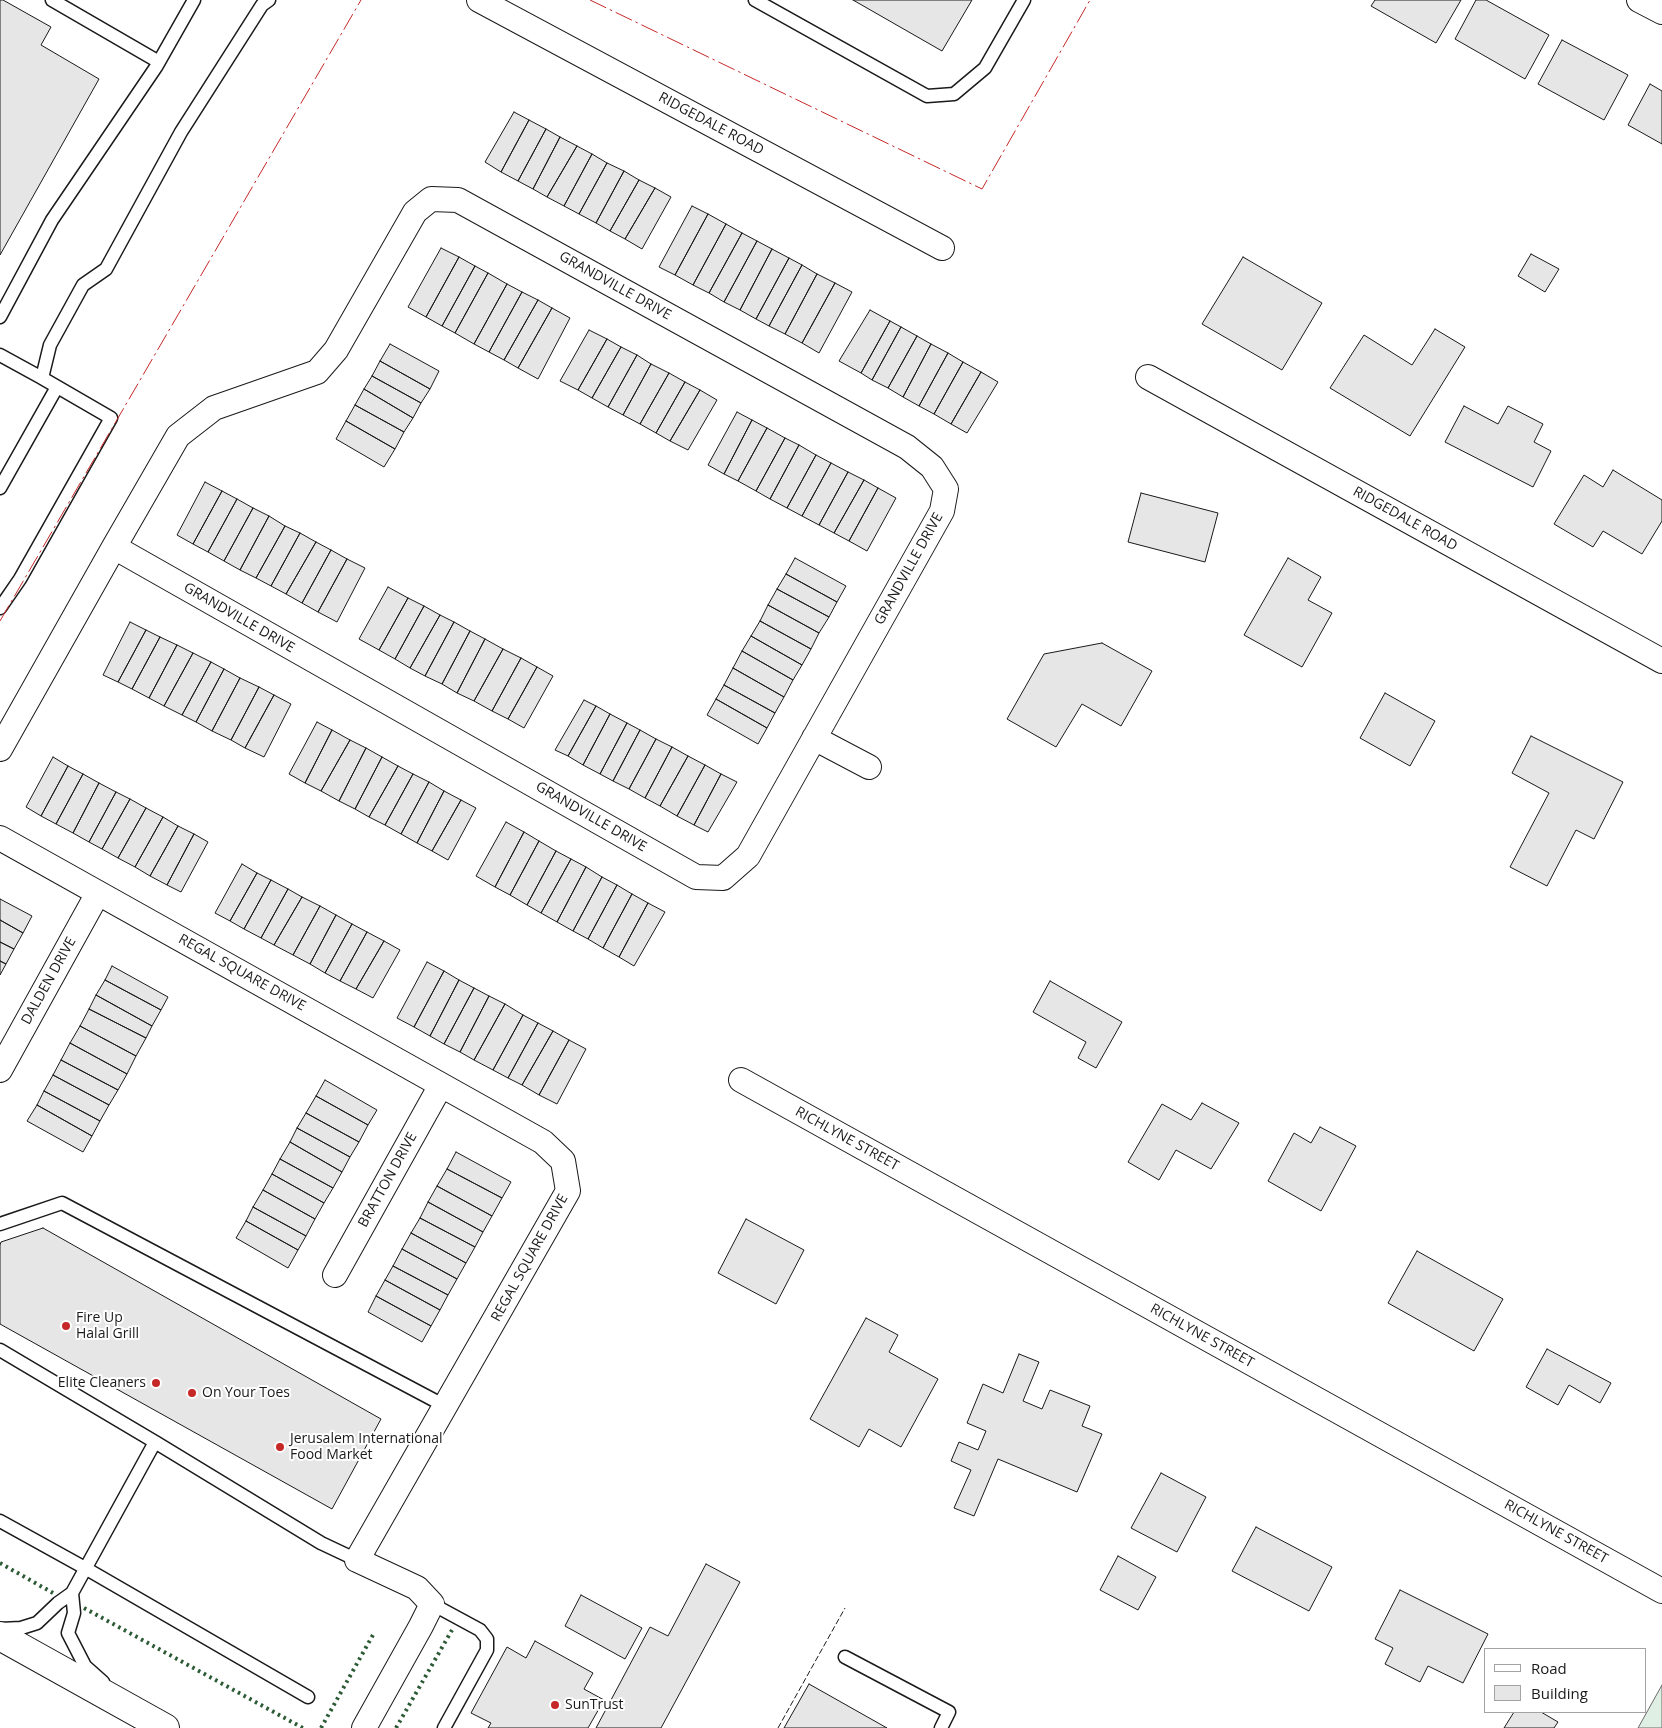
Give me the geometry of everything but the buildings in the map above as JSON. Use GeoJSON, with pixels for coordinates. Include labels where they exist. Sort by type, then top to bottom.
{"type":"FeatureCollection","features":[{"type":"Feature","properties":{"kind":"main road"},"geometry":{"type":"LineString","coordinates":[[0,1636],[165,1728]]}},
{"type":"Feature","properties":{"kind":"street","name":"RIDGEDALE ROAD"},"geometry":{"type":"LineString","coordinates":[[479,0],[942,248]]}},
{"type":"Feature","properties":{"kind":"street"},"geometry":{"type":"LineString","coordinates":[[1639,0],[1662,12]]}},
{"type":"Feature","properties":{"kind":"street","name":"GRANDVILLE DRIVE"},"geometry":{"type":"LineString","coordinates":[[0,749],[114,547],[178,436],[214,408],[316,372],[336,350],[415,212],[431,199],[458,200],[907,447],[932,467],[946,489],[942,511],[748,856],[722,878],[696,877],[114,547]]}},
{"type":"Feature","properties":{"kind":"street","name":"RIDGEDALE ROAD"},"geometry":{"type":"LineString","coordinates":[[1148,377],[1662,661]]}},
{"type":"Feature","properties":{"kind":"street"},"geometry":{"type":"LineString","coordinates":[[814,738],[869,767]]}},
{"type":"Feature","properties":{"kind":"street","name":"REGAL SQUARE DRIVE"},"geometry":{"type":"LineString","coordinates":[[0,838],[543,1142],[563,1161],[568,1191],[357,1560]]}},
{"type":"Feature","properties":{"kind":"street","name":"DALDEN DRIVE"},"geometry":{"type":"LineString","coordinates":[[0,1070],[98,892]]}},
{"type":"Feature","properties":{"kind":"street","name":"RICHLYNE STREET"},"geometry":{"type":"LineString","coordinates":[[741,1080],[1662,1591]]}},
{"type":"Feature","properties":{"kind":"street","name":"BRATTON DRIVE"},"geometry":{"type":"LineString","coordinates":[[335,1275],[441,1085]]}},
{"type":"Feature","properties":{"kind":"street"},"geometry":{"type":"LineString","coordinates":[[357,1560],[417,1588],[432,1604],[364,1728]]}},
{"type":"Feature","properties":{"kind":"lane"},"geometry":{"type":"LineString","coordinates":[[52,0],[159,62]]}},
{"type":"Feature","properties":{"kind":"lane"},"geometry":{"type":"LineString","coordinates":[[0,316],[52,220],[159,62],[194,0]]}},
{"type":"Feature","properties":{"kind":"lane"},"geometry":{"type":"LineString","coordinates":[[42,378],[50,345],[84,285],[106,269],[181,132],[262,5],[269,0]]}},
{"type":"Feature","properties":{"kind":"lane"},"geometry":{"type":"LineString","coordinates":[[755,0],[927,96],[954,94],[985,68],[1024,0]]}},
{"type":"Feature","properties":{"kind":"lane"},"geometry":{"type":"LineString","coordinates":[[0,355],[111,418],[20,579],[0,608]]}},
{"type":"Feature","properties":{"kind":"lane"},"geometry":{"type":"LineString","coordinates":[[0,488],[57,387]]}},
{"type":"Feature","properties":{"kind":"lane"},"geometry":{"type":"LineString","coordinates":[[0,1224],[62,1203],[445,1406]]}},
{"type":"Feature","properties":{"kind":"lane"},"geometry":{"type":"LineString","coordinates":[[0,1350],[321,1543],[357,1560]]}},
{"type":"Feature","properties":{"kind":"lane"},"geometry":{"type":"LineString","coordinates":[[0,1629],[21,1628],[37,1623],[72,1592],[154,1442]]}},
{"type":"Feature","properties":{"kind":"lane"},"geometry":{"type":"LineString","coordinates":[[0,1521],[86,1568],[308,1697]]}},
{"type":"Feature","properties":{"kind":"lane"},"geometry":{"type":"LineString","coordinates":[[72,1592],[74,1613],[68,1633],[85,1666],[135,1712]]}},
{"type":"Feature","properties":{"kind":"lane"},"geometry":{"type":"LineString","coordinates":[[432,1604],[480,1630],[487,1639],[487,1650],[444,1728]]}},
{"type":"Feature","properties":{"kind":"lane"},"geometry":{"type":"LineString","coordinates":[[845,1657],[949,1712],[941,1728]]}},
{"type":"Feature","properties":{"kind":"green space"},"geometry":{"type":"Polygon","coordinates":[[[1662,1685],[1662,1728],[1638,1728],[1662,1685]]]}},
{"type":"Feature","properties":{"kind":"hedge"},"geometry":{"type":"LineString","coordinates":[[0,1563],[53,1593]]}},
{"type":"Feature","properties":{"kind":"hedge"},"geometry":{"type":"LineString","coordinates":[[84,1608],[303,1728]]}},
{"type":"Feature","properties":{"kind":"hedge"},"geometry":{"type":"LineString","coordinates":[[396,1728],[452,1630]]}},
{"type":"Feature","properties":{"kind":"hedge"},"geometry":{"type":"LineString","coordinates":[[321,1728],[374,1633]]}},
{"type":"Feature","properties":{"kind":"fence"},"geometry":{"type":"LineString","coordinates":[[778,1728],[845,1608]]}},
{"type":"Feature","properties":{"kind":"power"},"geometry":{"type":"LineString","coordinates":[[0,621],[361,0]]}},
{"type":"Feature","properties":{"kind":"power"},"geometry":{"type":"LineString","coordinates":[[590,0],[982,189],[1090,0]]}},
{"type":"Feature","properties":{"kind":"place","name":"Fire Up Halal Grill"},"geometry":{"type":"Point","coordinates":[66,1326]}},
{"type":"Feature","properties":{"kind":"place","name":"Elite Cleaners"},"geometry":{"type":"Point","coordinates":[156,1383]}},
{"type":"Feature","properties":{"kind":"place","name":"On Your Toes"},"geometry":{"type":"Point","coordinates":[192,1393]}},
{"type":"Feature","properties":{"kind":"place","name":"Jerusalem International Food Market"},"geometry":{"type":"Point","coordinates":[280,1447]}},
{"type":"Feature","properties":{"kind":"place","name":"SunTrust"},"geometry":{"type":"Point","coordinates":[555,1705]}}]}
